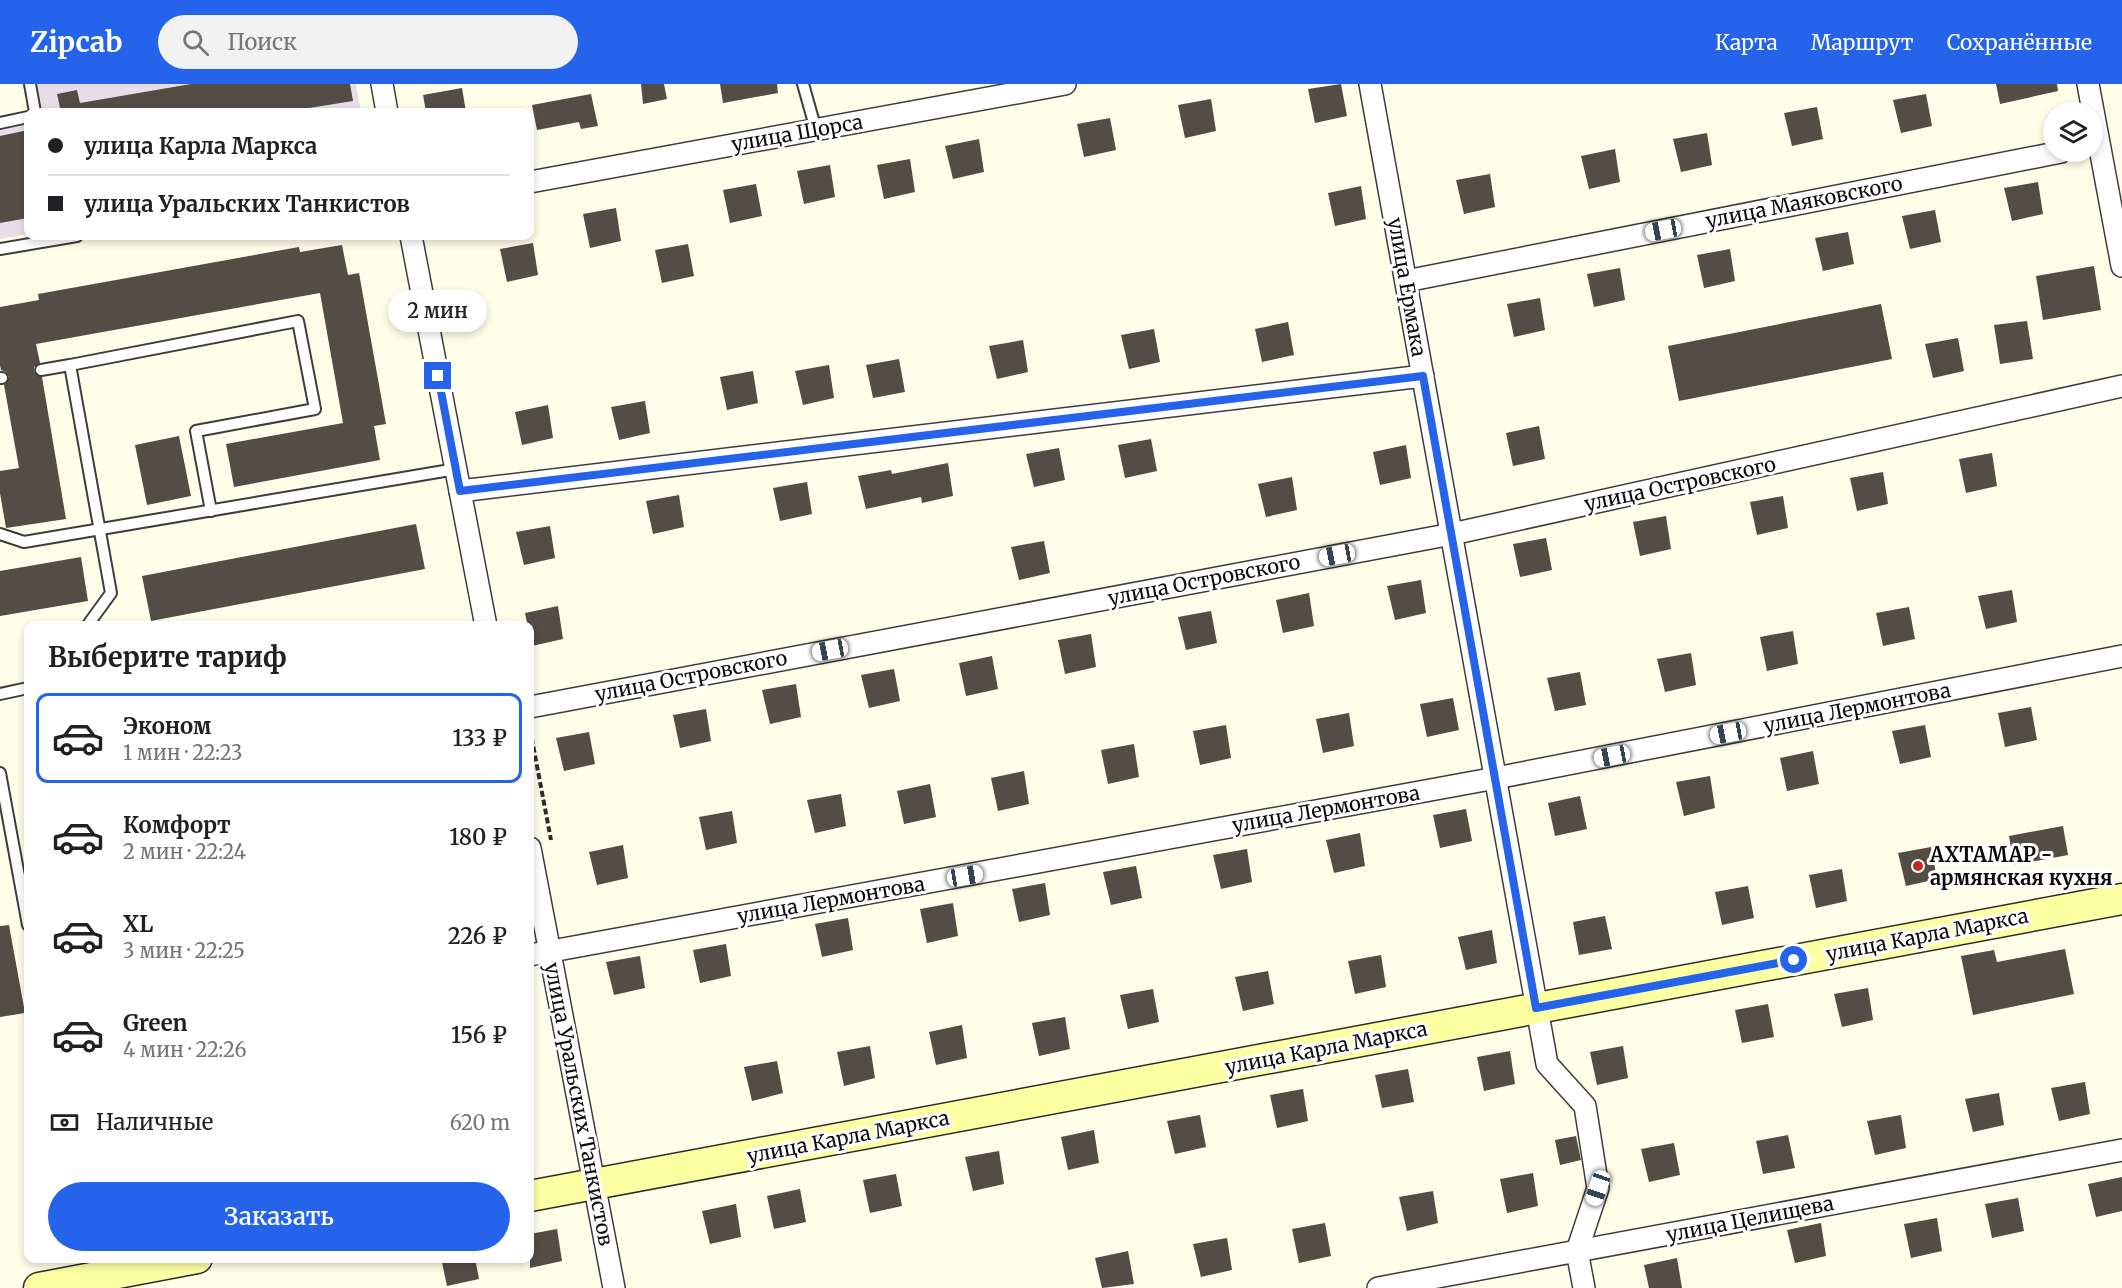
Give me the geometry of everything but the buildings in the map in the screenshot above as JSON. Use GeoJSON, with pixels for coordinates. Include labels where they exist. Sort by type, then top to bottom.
{"type":"FeatureCollection","features":[{"type":"Feature","properties":{"kind":"main road","name":"улица Карла Маркса"},"geometry":{"type":"LineString","coordinates":[[534,1195],[2122,899]]}},
{"type":"Feature","properties":{"kind":"main road"},"geometry":{"type":"LineString","coordinates":[[39,1288],[149,1263]]}},
{"type":"Feature","properties":{"kind":"street"},"geometry":{"type":"LineString","coordinates":[[382,84],[386,108]]}},
{"type":"Feature","properties":{"kind":"street","name":"улица Щорса"},"geometry":{"type":"LineString","coordinates":[[534,181],[816,130],[1030,87],[1065,84]]}},
{"type":"Feature","properties":{"kind":"street","name":"улица Ермака"},"geometry":{"type":"LineString","coordinates":[[1370,84],[1547,1064],[1585,1106],[1598,1188],[1577,1251],[1584,1288]]}},
{"type":"Feature","properties":{"kind":"street"},"geometry":{"type":"LineString","coordinates":[[2088,84],[2090,102]]}},
{"type":"Feature","properties":{"kind":"street","name":"улица Маяковского"},"geometry":{"type":"LineString","coordinates":[[1406,281],[2043,156]]}},
{"type":"Feature","properties":{"kind":"street"},"geometry":{"type":"LineString","coordinates":[[2100,162],[2122,266]]}},
{"type":"Feature","properties":{"kind":"street"},"geometry":{"type":"LineString","coordinates":[[412,240],[485,621]]}},
{"type":"Feature","properties":{"kind":"street"},"geometry":{"type":"LineString","coordinates":[[460,491],[1423,376]]}},
{"type":"Feature","properties":{"kind":"street","name":"улица Островского"},"geometry":{"type":"LineString","coordinates":[[534,706],[1452,534],[2122,386]]}},
{"type":"Feature","properties":{"kind":"street","name":"улица Лермонтова"},"geometry":{"type":"LineString","coordinates":[[539,953],[1496,778],[2122,656]]}},
{"type":"Feature","properties":{"kind":"street","name":"улица Уральских Танкистов"},"geometry":{"type":"LineString","coordinates":[[534,895],[539,953],[594,1184],[614,1288]]}},
{"type":"Feature","properties":{"kind":"street","name":"улица Целищева"},"geometry":{"type":"LineString","coordinates":[[1378,1288],[2122,1150]]}},
{"type":"Feature","properties":{"kind":"lane"},"geometry":{"type":"LineString","coordinates":[[30,84],[34,108]]}},
{"type":"Feature","properties":{"kind":"lane"},"geometry":{"type":"LineString","coordinates":[[803,84],[816,130]]}},
{"type":"Feature","properties":{"kind":"lane"},"geometry":{"type":"LineString","coordinates":[[0,123],[24,118]]}},
{"type":"Feature","properties":{"kind":"lane"},"geometry":{"type":"LineString","coordinates":[[0,249],[53,240]]}},
{"type":"Feature","properties":{"kind":"lane"},"geometry":{"type":"LineString","coordinates":[[41,370],[298,321],[315,409],[196,432],[212,510]]}},
{"type":"Feature","properties":{"kind":"lane"},"geometry":{"type":"LineString","coordinates":[[70,365],[111,593],[91,621]]}},
{"type":"Feature","properties":{"kind":"lane"},"geometry":{"type":"LineString","coordinates":[[0,534],[24,542],[456,469]]}},
{"type":"Feature","properties":{"kind":"lane"},"geometry":{"type":"LineString","coordinates":[[0,694],[24,689]]}},
{"type":"Feature","properties":{"kind":"lane"},"geometry":{"type":"LineString","coordinates":[[0,773],[24,903]]}},
{"type":"Feature","properties":{"kind":"shaded area"},"geometry":{"type":"Polygon","coordinates":[[[25,84],[356,84],[360,108],[29,108],[25,84]]]}},
{"type":"Feature","properties":{"kind":"shaded area"},"geometry":{"type":"Polygon","coordinates":[[[24,115],[24,235],[0,239],[0,119],[24,115]]]}},
{"type":"Feature","properties":{"kind":"place","name":"АХТАМАР - армянская кухня"},"geometry":{"type":"Point","coordinates":[1918,866]}},
{"type":"Feature","properties":{"kind":"route"},"geometry":{"type":"LineString","coordinates":[[438,376],[460,491],[1423,376],[1536,1008],[1794,960]]}}]}
